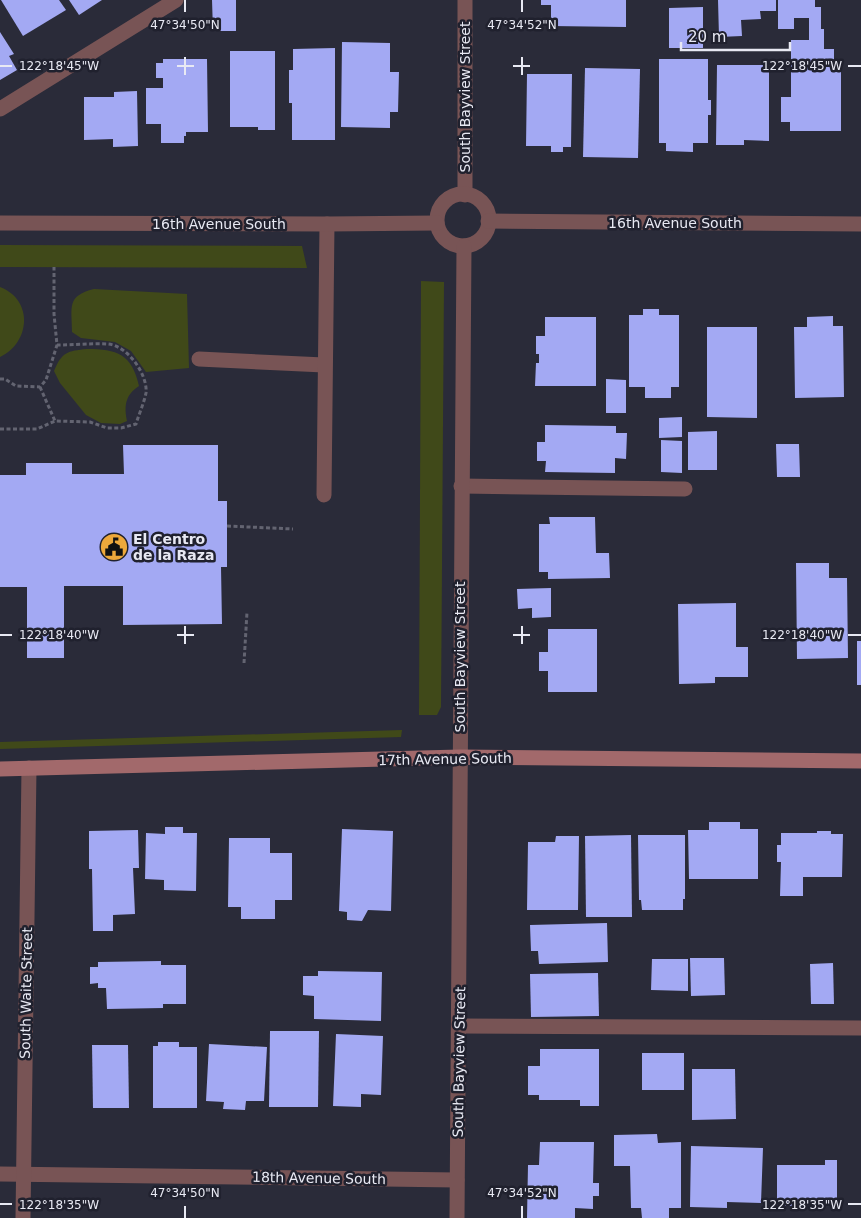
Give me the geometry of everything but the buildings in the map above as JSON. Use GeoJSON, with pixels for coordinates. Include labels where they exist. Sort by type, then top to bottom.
{"type":"FeatureCollection","features":[{"type":"Feature","properties":{"kind":"street"},"geometry":{"type":"LineString","coordinates":[[0,108],[176,0]]}},
{"type":"Feature","properties":{"kind":"street","name":"South Bayview Street"},"geometry":{"type":"LineString","coordinates":[[465,0],[465,195]]}},
{"type":"Feature","properties":{"kind":"street"},"geometry":{"type":"LineString","coordinates":[[456,195],[465,195],[473,197],[486,208],[488,221],[486,232],[482,238],[475,243],[464,246],[451,244],[445,239],[440,232],[438,214],[448,200],[456,195]]}},
{"type":"Feature","properties":{"kind":"street","name":"16th Avenue South"},"geometry":{"type":"LineString","coordinates":[[488,221],[861,224]]}},
{"type":"Feature","properties":{"kind":"street","name":"16th Avenue South"},"geometry":{"type":"LineString","coordinates":[[0,222],[438,223]]}},
{"type":"Feature","properties":{"kind":"street"},"geometry":{"type":"LineString","coordinates":[[324,495],[327,224]]}},
{"type":"Feature","properties":{"kind":"street","name":"South Bayview Street"},"geometry":{"type":"LineString","coordinates":[[457,1218],[464,246]]}},
{"type":"Feature","properties":{"kind":"street"},"geometry":{"type":"LineString","coordinates":[[200,359],[324,366]]}},
{"type":"Feature","properties":{"kind":"street"},"geometry":{"type":"LineString","coordinates":[[461,486],[685,489]]}},
{"type":"Feature","properties":{"kind":"street","name":"17th Avenue South"},"geometry":{"type":"LineString","coordinates":[[0,769],[460,757],[861,762]]}},
{"type":"Feature","properties":{"kind":"street","name":"South Waite Street"},"geometry":{"type":"LineString","coordinates":[[23,1218],[29,768]]}},
{"type":"Feature","properties":{"kind":"street"},"geometry":{"type":"LineString","coordinates":[[459,1026],[861,1028]]}},
{"type":"Feature","properties":{"kind":"street","name":"18th Avenue South"},"geometry":{"type":"LineString","coordinates":[[0,1174],[458,1180]]}},
{"type":"Feature","properties":{"kind":"path"},"geometry":{"type":"LineString","coordinates":[[40,387],[46,380],[57,345],[54,314],[54,267]]}},
{"type":"Feature","properties":{"kind":"path"},"geometry":{"type":"LineString","coordinates":[[0,429],[37,429],[55,421],[90,422],[107,428],[121,428],[136,424],[146,392],[142,376],[134,360],[122,349],[110,344],[57,345]]}},
{"type":"Feature","properties":{"kind":"path"},"geometry":{"type":"LineString","coordinates":[[0,379],[5,379],[16,386],[40,387]]}},
{"type":"Feature","properties":{"kind":"path"},"geometry":{"type":"LineString","coordinates":[[40,387],[55,421]]}},
{"type":"Feature","properties":{"kind":"path"},"geometry":{"type":"LineString","coordinates":[[227,526],[293,529]]}},
{"type":"Feature","properties":{"kind":"path"},"geometry":{"type":"LineString","coordinates":[[244,663],[247,612]]}},
{"type":"Feature","properties":{"kind":"green space"},"geometry":{"type":"Polygon","coordinates":[[[0,245],[302,246],[307,268],[0,267],[0,245]]]}},
{"type":"Feature","properties":{"kind":"green space"},"geometry":{"type":"Polygon","coordinates":[[[421,281],[444,282],[441,707],[437,715],[419,715],[421,281]]]}},
{"type":"Feature","properties":{"kind":"green space"},"geometry":{"type":"Polygon","coordinates":[[[0,287],[11,293],[19,301],[23,311],[24,322],[17,342],[10,351],[0,357],[0,287]]]}},
{"type":"Feature","properties":{"kind":"green space"},"geometry":{"type":"Polygon","coordinates":[[[94,289],[187,294],[189,368],[146,372],[131,351],[115,342],[81,338],[72,332],[72,304],[79,295],[94,289]]]}},
{"type":"Feature","properties":{"kind":"green space"},"geometry":{"type":"Polygon","coordinates":[[[87,349],[115,352],[127,360],[132,367],[139,386],[128,397],[127,421],[120,424],[101,423],[86,415],[60,383],[54,371],[63,356],[70,352],[87,349]]]}},
{"type":"Feature","properties":{"kind":"green space"},"geometry":{"type":"Polygon","coordinates":[[[402,730],[401,737],[0,749],[0,742],[402,730]]]}},
{"type":"Feature","properties":{"kind":"place","name":"El Centro de la Raza"},"geometry":{"type":"Point","coordinates":[114,547]}}]}
